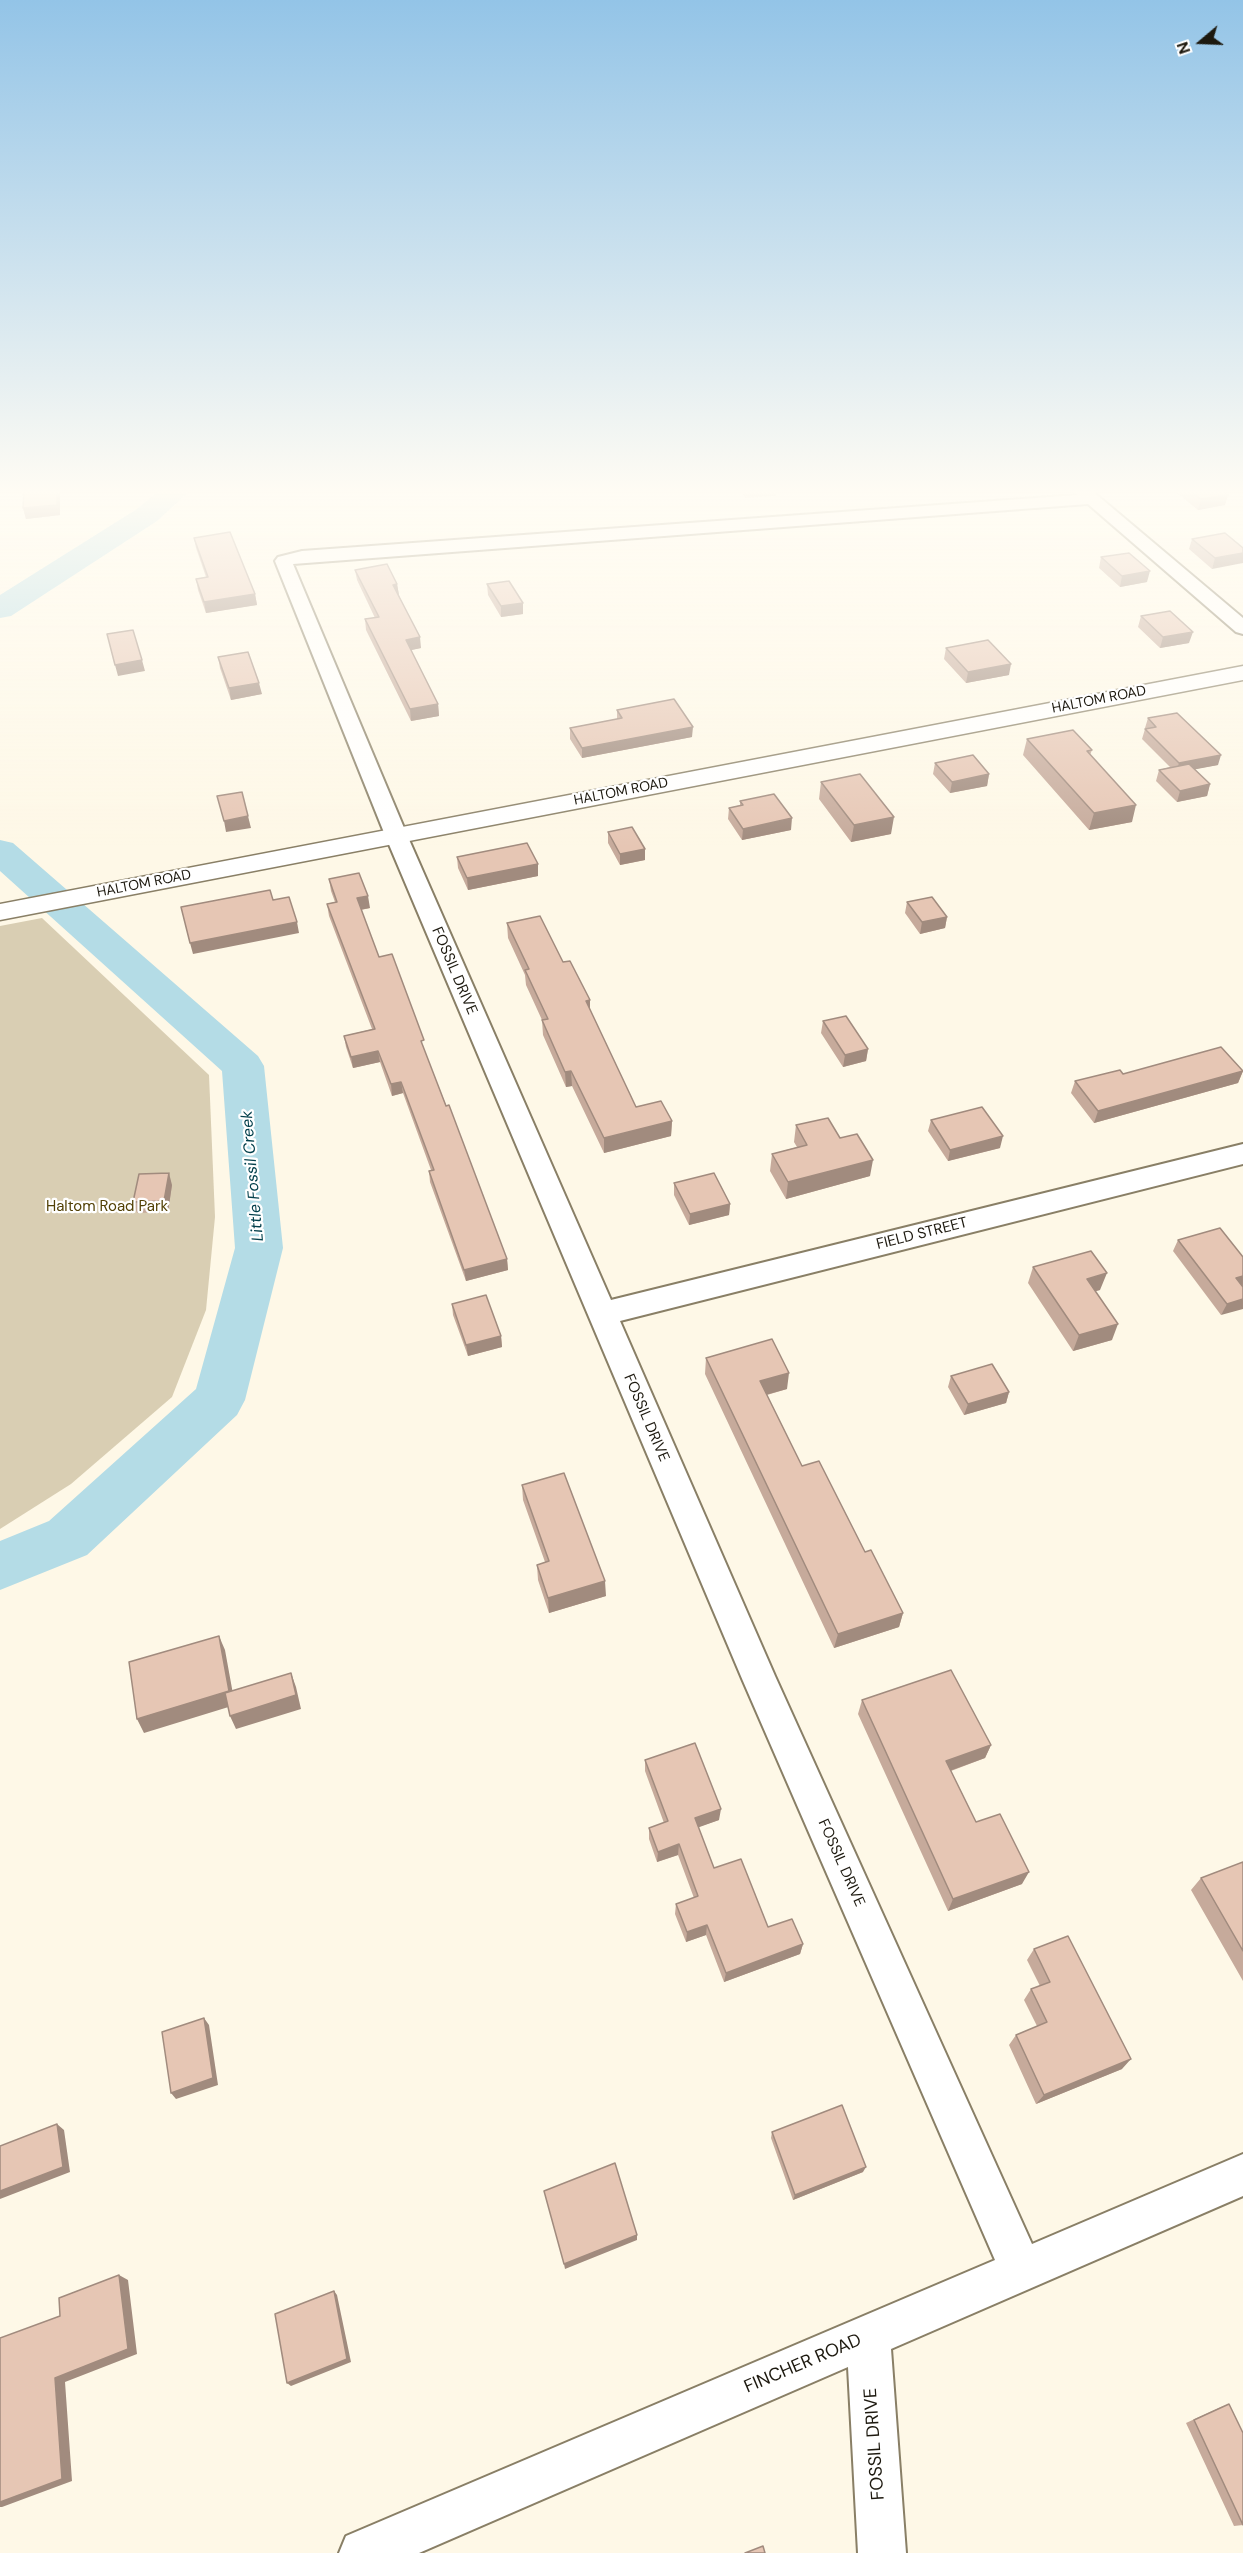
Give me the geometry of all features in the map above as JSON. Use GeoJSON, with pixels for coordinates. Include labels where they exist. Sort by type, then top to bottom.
{"type":"FeatureCollection","features":[{"type":"Feature","properties":{"kind":"main road","name":"HALTOM ROAD"},"geometry":{"type":"LineString","coordinates":[[0,912],[1243,672]]}},
{"type":"Feature","properties":{"kind":"street","name":"FOSSIL DRIVE"},"geometry":{"type":"LineString","coordinates":[[304,609],[396,835],[765,1692],[1021,2269]]}},
{"type":"Feature","properties":{"kind":"street"},"geometry":{"type":"LineString","coordinates":[[1221,609],[1243,628]]}},
{"type":"Feature","properties":{"kind":"street","name":"FIELD STREET"},"geometry":{"type":"LineString","coordinates":[[602,1314],[1243,1154]]}},
{"type":"Feature","properties":{"kind":"street","name":"FINCHER ROAD"},"geometry":{"type":"LineString","coordinates":[[363,2553],[1243,2175]]}},
{"type":"Feature","properties":{"kind":"street","name":"FOSSIL DRIVE"},"geometry":{"type":"LineString","coordinates":[[868,2336],[882,2553]]}},
{"type":"Feature","properties":{"kind":"green space","name":"Haltom Road Park"},"geometry":{"type":"Polygon","coordinates":[[[42,918],[209,1075],[215,1217],[206,1310],[172,1397],[71,1484],[0,1529],[0,926],[42,918]]]}},
{"type":"Feature","properties":{"kind":"building"},"geometry":{"type":"Polygon","coordinates":[[[375,609],[406,609],[420,637],[406,640],[438,704],[410,709],[365,619],[379,617],[375,609]]]}},
{"type":"Feature","properties":{"kind":"building"},"geometry":{"type":"Polygon","coordinates":[[[1170,611],[1193,632],[1163,637],[1141,616],[1170,611]]]}},
{"type":"Feature","properties":{"kind":"building"},"geometry":{"type":"Polygon","coordinates":[[[133,630],[142,660],[115,665],[107,634],[133,630]]]}},
{"type":"Feature","properties":{"kind":"building"},"geometry":{"type":"Polygon","coordinates":[[[988,640],[1011,664],[968,672],[946,648],[988,640]]]}},
{"type":"Feature","properties":{"kind":"building"},"geometry":{"type":"Polygon","coordinates":[[[248,652],[259,683],[229,688],[218,657],[248,652]]]}},
{"type":"Feature","properties":{"kind":"building"},"geometry":{"type":"Polygon","coordinates":[[[674,699],[693,727],[582,748],[570,728],[622,718],[617,710],[674,699]]]}},
{"type":"Feature","properties":{"kind":"building"},"geometry":{"type":"Polygon","coordinates":[[[1177,713],[1221,755],[1179,763],[1145,729],[1156,727],[1148,718],[1177,713]]]}},
{"type":"Feature","properties":{"kind":"building"},"geometry":{"type":"Polygon","coordinates":[[[1073,730],[1092,750],[1087,751],[1136,805],[1094,813],[1027,739],[1073,730]]]}},
{"type":"Feature","properties":{"kind":"building"},"geometry":{"type":"Polygon","coordinates":[[[973,755],[989,774],[952,782],[935,763],[973,755]]]}},
{"type":"Feature","properties":{"kind":"building"},"geometry":{"type":"Polygon","coordinates":[[[1189,764],[1210,784],[1180,791],[1159,770],[1189,764]]]}},
{"type":"Feature","properties":{"kind":"building"},"geometry":{"type":"Polygon","coordinates":[[[860,774],[894,817],[854,825],[821,782],[860,774]]]}},
{"type":"Feature","properties":{"kind":"building"},"geometry":{"type":"Polygon","coordinates":[[[242,792],[248,816],[224,821],[217,796],[242,792]]]}},
{"type":"Feature","properties":{"kind":"building"},"geometry":{"type":"Polygon","coordinates":[[[774,794],[792,818],[743,829],[729,808],[743,805],[740,801],[774,794]]]}},
{"type":"Feature","properties":{"kind":"building"},"geometry":{"type":"Polygon","coordinates":[[[632,827],[645,849],[620,854],[608,832],[632,827]]]}},
{"type":"Feature","properties":{"kind":"building"},"geometry":{"type":"Polygon","coordinates":[[[527,843],[538,864],[467,878],[457,857],[527,843]]]}},
{"type":"Feature","properties":{"kind":"building"},"geometry":{"type":"Polygon","coordinates":[[[359,873],[368,896],[357,898],[379,957],[392,954],[424,1040],[421,1041],[446,1106],[449,1105],[507,1259],[464,1270],[429,1171],[434,1170],[401,1082],[391,1084],[378,1051],[351,1057],[344,1036],[375,1029],[327,904],[337,902],[329,879],[359,873]]]}},
{"type":"Feature","properties":{"kind":"building"},"geometry":{"type":"Polygon","coordinates":[[[270,890],[273,900],[289,897],[297,922],[190,943],[181,907],[270,890]]]}},
{"type":"Feature","properties":{"kind":"building"},"geometry":{"type":"Polygon","coordinates":[[[932,897],[947,917],[922,922],[907,902],[932,897]]]}},
{"type":"Feature","properties":{"kind":"building"},"geometry":{"type":"Polygon","coordinates":[[[540,916],[563,962],[570,961],[590,1000],[586,1001],[636,1107],[661,1101],[672,1121],[604,1138],[571,1071],[565,1072],[542,1020],[548,1019],[525,970],[529,969],[507,923],[540,916]]]}},
{"type":"Feature","properties":{"kind":"building"},"geometry":{"type":"Polygon","coordinates":[[[846,1016],[868,1049],[845,1055],[823,1021],[846,1016]]]}},
{"type":"Feature","properties":{"kind":"building"},"geometry":{"type":"Polygon","coordinates":[[[1221,1047],[1243,1071],[1098,1111],[1075,1081],[1120,1070],[1123,1074],[1221,1047]]]}},
{"type":"Feature","properties":{"kind":"building"},"geometry":{"type":"Polygon","coordinates":[[[982,1107],[1003,1136],[950,1150],[931,1120],[982,1107]]]}},
{"type":"Feature","properties":{"kind":"building"},"geometry":{"type":"Polygon","coordinates":[[[828,1118],[840,1138],[857,1134],[873,1160],[788,1182],[772,1154],[807,1145],[796,1125],[828,1118]]]}},
{"type":"Feature","properties":{"kind":"building"},"geometry":{"type":"Polygon","coordinates":[[[169,1173],[164,1201],[133,1202],[139,1174],[169,1173]]]}},
{"type":"Feature","properties":{"kind":"building"},"geometry":{"type":"Polygon","coordinates":[[[714,1173],[730,1204],[690,1214],[674,1183],[714,1173]]]}},
{"type":"Feature","properties":{"kind":"building"},"geometry":{"type":"Polygon","coordinates":[[[1220,1228],[1243,1257],[1243,1276],[1236,1278],[1243,1287],[1243,1299],[1227,1304],[1178,1240],[1220,1228]]]}},
{"type":"Feature","properties":{"kind":"building"},"geometry":{"type":"Polygon","coordinates":[[[1091,1251],[1107,1273],[1087,1279],[1118,1324],[1079,1335],[1033,1267],[1091,1251]]]}},
{"type":"Feature","properties":{"kind":"building"},"geometry":{"type":"Polygon","coordinates":[[[486,1295],[501,1336],[466,1345],[452,1304],[486,1295]]]}},
{"type":"Feature","properties":{"kind":"building"},"geometry":{"type":"Polygon","coordinates":[[[772,1339],[789,1373],[760,1381],[802,1466],[819,1461],[865,1552],[871,1550],[903,1613],[838,1634],[706,1358],[772,1339]]]}},
{"type":"Feature","properties":{"kind":"building"},"geometry":{"type":"Polygon","coordinates":[[[992,1364],[1009,1392],[968,1404],[951,1376],[992,1364]]]}},
{"type":"Feature","properties":{"kind":"building"},"geometry":{"type":"Polygon","coordinates":[[[564,1473],[605,1581],[548,1598],[537,1565],[549,1561],[522,1485],[564,1473]]]}},
{"type":"Feature","properties":{"kind":"building"},"geometry":{"type":"Polygon","coordinates":[[[219,1636],[229,1691],[137,1719],[129,1662],[219,1636]]]}},
{"type":"Feature","properties":{"kind":"building"},"geometry":{"type":"Polygon","coordinates":[[[951,1670],[991,1745],[946,1761],[976,1822],[1000,1814],[1029,1872],[953,1899],[862,1700],[951,1670]]]}},
{"type":"Feature","properties":{"kind":"building"},"geometry":{"type":"Polygon","coordinates":[[[291,1673],[296,1695],[230,1716],[225,1693],[291,1673]]]}},
{"type":"Feature","properties":{"kind":"building"},"geometry":{"type":"Polygon","coordinates":[[[695,1743],[721,1809],[695,1818],[714,1868],[741,1859],[768,1927],[792,1919],[803,1944],[726,1973],[707,1925],[687,1932],[676,1904],[698,1896],[679,1844],[658,1852],[649,1828],[668,1821],[645,1760],[695,1743]]]}},
{"type":"Feature","properties":{"kind":"building"},"geometry":{"type":"Polygon","coordinates":[[[1243,1862],[1243,1951],[1201,1878],[1243,1862]]]}},
{"type":"Feature","properties":{"kind":"building"},"geometry":{"type":"Polygon","coordinates":[[[1068,1936],[1131,2059],[1044,2095],[1016,2035],[1047,2022],[1031,1989],[1050,1982],[1034,1949],[1068,1936]]]}},
{"type":"Feature","properties":{"kind":"building"},"geometry":{"type":"Polygon","coordinates":[[[204,2018],[213,2078],[171,2093],[162,2032],[204,2018]]]}},
{"type":"Feature","properties":{"kind":"building"},"geometry":{"type":"Polygon","coordinates":[[[842,2105],[866,2167],[795,2195],[772,2132],[842,2105]]]}},
{"type":"Feature","properties":{"kind":"building"},"geometry":{"type":"Polygon","coordinates":[[[57,2124],[63,2167],[0,2191],[0,2146],[57,2124]]]}},
{"type":"Feature","properties":{"kind":"building"},"geometry":{"type":"Polygon","coordinates":[[[615,2163],[637,2235],[564,2264],[544,2191],[615,2163]]]}},
{"type":"Feature","properties":{"kind":"building"},"geometry":{"type":"Polygon","coordinates":[[[119,2275],[128,2349],[55,2378],[62,2479],[0,2502],[0,2338],[60,2316],[59,2298],[119,2275]]]}},
{"type":"Feature","properties":{"kind":"building"},"geometry":{"type":"Polygon","coordinates":[[[334,2291],[347,2359],[287,2383],[275,2314],[334,2291]]]}},
{"type":"Feature","properties":{"kind":"building"},"geometry":{"type":"Polygon","coordinates":[[[1229,2404],[1243,2433],[1243,2525],[1194,2420],[1229,2404]]]}},
{"type":"Feature","properties":{"kind":"building"},"geometry":{"type":"Polygon","coordinates":[[[763,2546],[765,2553],[745,2553],[763,2546]]]}},
{"type":"Feature","properties":{"kind":"waterway","name":"Little Fossil Creek"},"geometry":{"type":"LineString","coordinates":[[0,851],[243,1066],[259,1248],[219,1400],[68,1538],[0,1566]]}}]}
